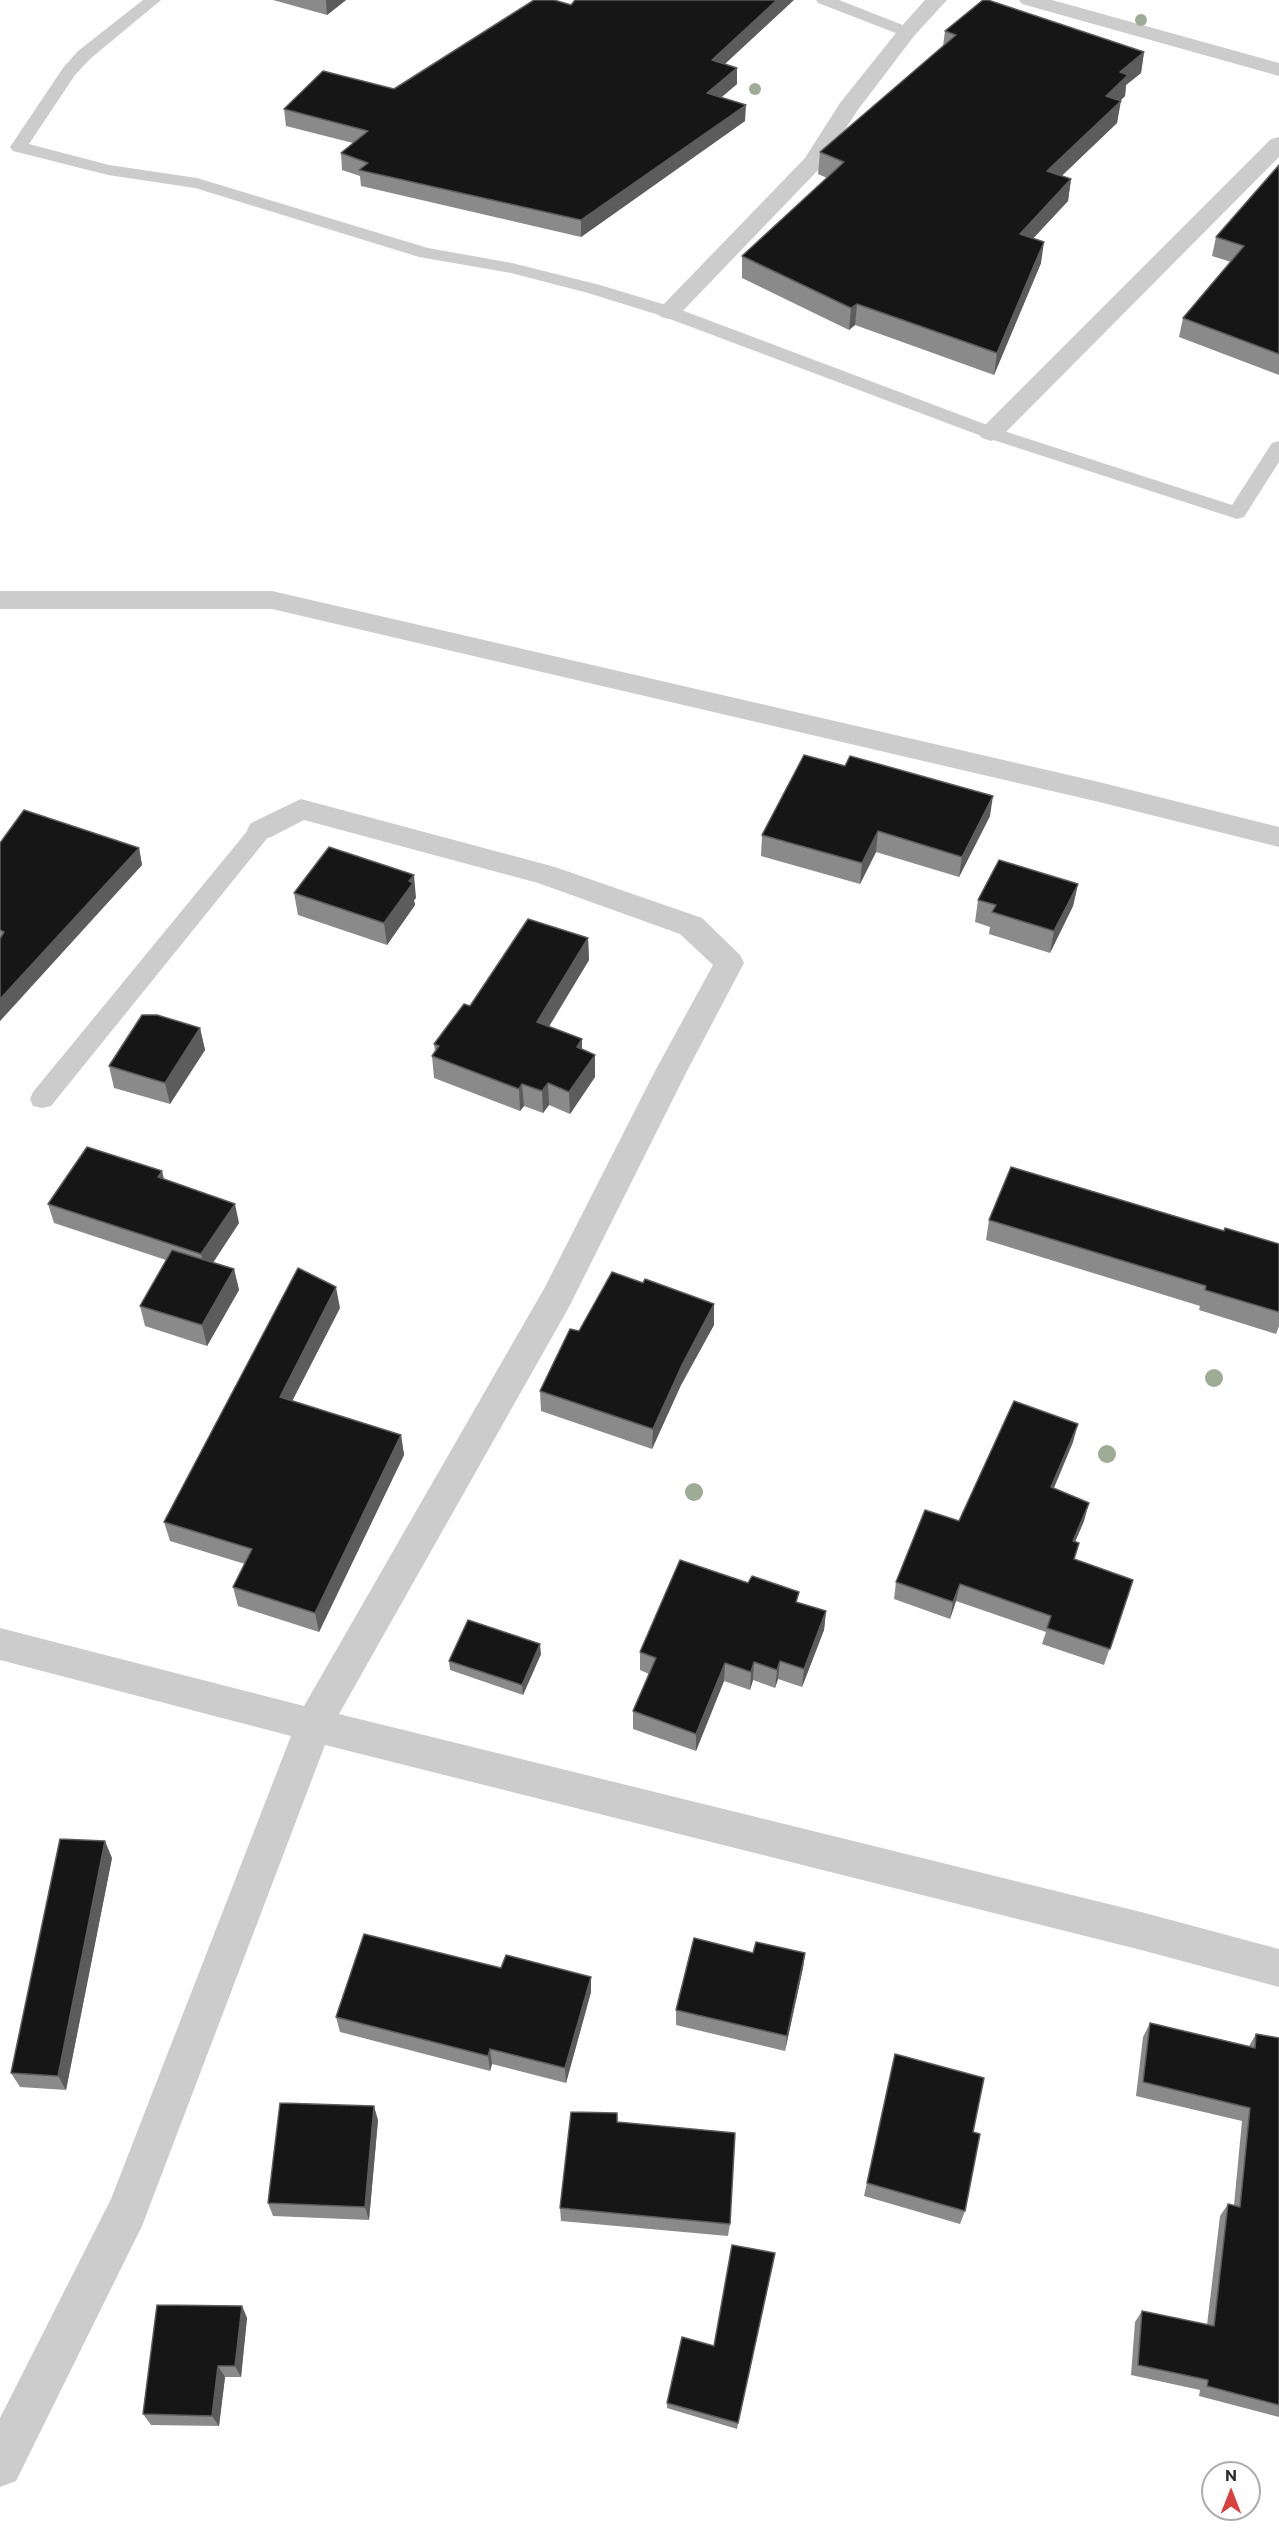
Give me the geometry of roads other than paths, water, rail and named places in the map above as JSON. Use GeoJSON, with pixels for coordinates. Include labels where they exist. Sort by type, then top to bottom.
{"type":"FeatureCollection","features":[{"type":"Feature","properties":{"kind":"street"},"geometry":{"type":"LineString","coordinates":[[669,312],[813,162],[848,108],[908,32],[938,0]]}},
{"type":"Feature","properties":{"kind":"street"},"geometry":{"type":"LineString","coordinates":[[1029,0],[1279,70]]}},
{"type":"Feature","properties":{"kind":"street"},"geometry":{"type":"LineString","coordinates":[[991,433],[1279,144]]}},
{"type":"Feature","properties":{"kind":"street"},"geometry":{"type":"LineString","coordinates":[[0,600],[272,600],[1098,792],[1279,837]]}},
{"type":"Feature","properties":{"kind":"street"},"geometry":{"type":"LineString","coordinates":[[0,2465],[127,2211],[314,1724],[557,1297],[671,1071],[729,963],[692,926],[545,874],[300,809],[261,830]]}},
{"type":"Feature","properties":{"kind":"street"},"geometry":{"type":"LineString","coordinates":[[0,1644],[1107,1922],[1279,1968]]}},
{"type":"Feature","properties":{"kind":"lane"},"geometry":{"type":"LineString","coordinates":[[153,0],[84,56],[69,72],[19,147],[108,170],[197,183],[424,253],[512,268],[594,289],[669,312],[991,433],[1237,513],[1279,447]]}},
{"type":"Feature","properties":{"kind":"lane"},"geometry":{"type":"LineString","coordinates":[[824,0],[908,32]]}},
{"type":"Feature","properties":{"kind":"lane"},"geometry":{"type":"LineString","coordinates":[[42,1099],[261,830]]}}]}
